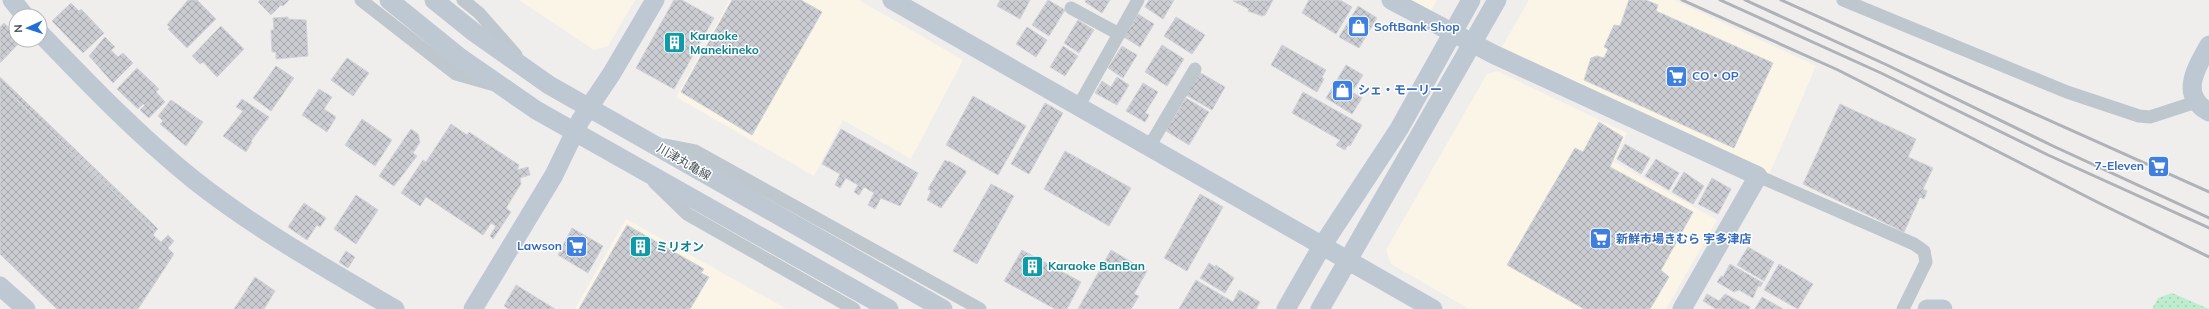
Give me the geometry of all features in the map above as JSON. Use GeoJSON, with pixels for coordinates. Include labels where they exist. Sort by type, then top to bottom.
{"type":"FeatureCollection","features":[{"type":"Feature","properties":{"kind":"street"},"geometry":{"type":"LineString","coordinates":[[12,0],[18,8]]}},
{"type":"Feature","properties":{"kind":"street"},"geometry":{"type":"LineString","coordinates":[[361,0],[456,74],[503,87]]}},
{"type":"Feature","properties":{"kind":"street"},"geometry":{"type":"LineString","coordinates":[[390,0],[458,56],[503,87],[574,132],[889,309]]}},
{"type":"Feature","properties":{"kind":"street","name":"川津丸亀線"},"geometry":{"type":"LineString","coordinates":[[434,0],[530,72],[589,108],[943,309]]}},
{"type":"Feature","properties":{"kind":"street"},"geometry":{"type":"LineString","coordinates":[[463,0],[479,13],[530,72]]}},
{"type":"Feature","properties":{"kind":"street"},"geometry":{"type":"LineString","coordinates":[[473,309],[554,175],[574,132],[612,73],[655,0]]}},
{"type":"Feature","properties":{"kind":"street"},"geometry":{"type":"LineString","coordinates":[[892,0],[1433,309]]}},
{"type":"Feature","properties":{"kind":"street"},"geometry":{"type":"LineString","coordinates":[[1078,107],[1138,0]]}},
{"type":"Feature","properties":{"kind":"street"},"geometry":{"type":"LineString","coordinates":[[1391,0],[1472,44],[1758,176],[1914,244],[1924,251],[1926,262],[1903,309]]}},
{"type":"Feature","properties":{"kind":"street"},"geometry":{"type":"LineString","coordinates":[[1286,309],[1322,246],[1399,130],[1471,0]]}},
{"type":"Feature","properties":{"kind":"street"},"geometry":{"type":"LineString","coordinates":[[1320,309],[1497,0]]}},
{"type":"Feature","properties":{"kind":"street"},"geometry":{"type":"LineString","coordinates":[[1843,0],[2067,92],[2139,116],[2150,117],[2203,107],[2192,93],[2194,74],[2209,45]]}},
{"type":"Feature","properties":{"kind":"street"},"geometry":{"type":"LineString","coordinates":[[1071,8],[1119,34]]}},
{"type":"Feature","properties":{"kind":"street"},"geometry":{"type":"LineString","coordinates":[[48,41],[144,138],[195,180],[308,258],[396,309]]}},
{"type":"Feature","properties":{"kind":"street"},"geometry":{"type":"LineString","coordinates":[[1149,147],[1195,69]]}},
{"type":"Feature","properties":{"kind":"street"},"geometry":{"type":"LineString","coordinates":[[650,143],[695,151],[980,309]]}},
{"type":"Feature","properties":{"kind":"street"},"geometry":{"type":"LineString","coordinates":[[641,170],[687,214],[854,309]]}},
{"type":"Feature","properties":{"kind":"street"},"geometry":{"type":"LineString","coordinates":[[1682,309],[1758,176]]}},
{"type":"Feature","properties":{"kind":"street"},"geometry":{"type":"LineString","coordinates":[[0,286],[26,309]]}},
{"type":"Feature","properties":{"kind":"street"},"geometry":{"type":"LineString","coordinates":[[1927,309],[1943,309]]}},
{"type":"Feature","properties":{"kind":"shaded area"},"geometry":{"type":"Polygon","coordinates":[[[519,0],[635,0],[608,46],[594,50],[519,0]]]}},
{"type":"Feature","properties":{"kind":"shaded area"},"geometry":{"type":"Polygon","coordinates":[[[730,0],[859,0],[963,60],[911,159],[843,120],[814,176],[676,97],[730,0]]]}},
{"type":"Feature","properties":{"kind":"shaded area"},"geometry":{"type":"Polygon","coordinates":[[[1409,0],[1437,0],[1430,12],[1409,0]]]}},
{"type":"Feature","properties":{"kind":"shaded area"},"geometry":{"type":"Polygon","coordinates":[[[1529,0],[1674,0],[1816,66],[1769,175],[1502,47],[1529,0]]]}},
{"type":"Feature","properties":{"kind":"shaded area"},"geometry":{"type":"Polygon","coordinates":[[[1497,71],[1627,133],[1614,162],[1717,220],[1666,309],[1469,309],[1391,264],[1386,250],[1487,74],[1497,71]]]}},
{"type":"Feature","properties":{"kind":"shaded area","name":"ミリオン"},"geometry":{"type":"Polygon","coordinates":[[[626,219],[787,309],[575,309],[626,219]]]}},
{"type":"Feature","properties":{"kind":"green space"},"geometry":{"type":"Polygon","coordinates":[[[2172,293],[2209,309],[2152,309],[2158,298],[2172,293]]]}},
{"type":"Feature","properties":{"kind":"building"},"geometry":{"type":"Polygon","coordinates":[[[188,0],[197,0],[216,19],[187,48],[168,29],[170,27],[167,25],[188,0]]]}},
{"type":"Feature","properties":{"kind":"building"},"geometry":{"type":"Polygon","coordinates":[[[260,0],[289,0],[283,6],[281,5],[271,15],[258,2],[260,0]]]}},
{"type":"Feature","properties":{"kind":"building","name":"Karaoke Manekineko"},"geometry":{"type":"Polygon","coordinates":[[[674,0],[682,0],[714,18],[674,89],[636,68],[674,0]]]}},
{"type":"Feature","properties":{"kind":"building"},"geometry":{"type":"Polygon","coordinates":[[[732,0],[801,0],[822,12],[752,135],[681,92],[732,0]]]}},
{"type":"Feature","properties":{"kind":"building"},"geometry":{"type":"Polygon","coordinates":[[[1000,0],[1030,0],[1020,19],[997,6],[1000,0]]]}},
{"type":"Feature","properties":{"kind":"building"},"geometry":{"type":"Polygon","coordinates":[[[1048,0],[1065,10],[1049,36],[1032,25],[1048,0]]]}},
{"type":"Feature","properties":{"kind":"building"},"geometry":{"type":"Polygon","coordinates":[[[1086,0],[1110,0],[1102,13],[1085,2],[1086,0]]]}},
{"type":"Feature","properties":{"kind":"building"},"geometry":{"type":"Polygon","coordinates":[[[1149,0],[1174,0],[1163,19],[1145,7],[1149,0]]]}},
{"type":"Feature","properties":{"kind":"building"},"geometry":{"type":"Polygon","coordinates":[[[1273,0],[1265,15],[1262,16],[1248,11],[1249,9],[1233,1],[1273,0]]]}},
{"type":"Feature","properties":{"kind":"building"},"geometry":{"type":"Polygon","coordinates":[[[1309,0],[1340,0],[1352,7],[1336,34],[1302,13],[1309,0]]]}},
{"type":"Feature","properties":{"kind":"building","name":"CO・OP"},"geometry":{"type":"Polygon","coordinates":[[[1629,0],[1646,0],[1658,5],[1656,11],[1773,63],[1734,148],[1584,80],[1591,58],[1597,56],[1604,58],[1608,49],[1604,47],[1614,25],[1620,26],[1629,0]]]}},
{"type":"Feature","properties":{"kind":"building"},"geometry":{"type":"Polygon","coordinates":[[[71,3],[79,11],[81,9],[104,33],[83,53],[52,21],[71,3]]]}},
{"type":"Feature","properties":{"kind":"building","name":"SoftBank Shop"},"geometry":{"type":"Polygon","coordinates":[[[1358,6],[1377,18],[1359,48],[1339,37],[1358,6]]]}},
{"type":"Feature","properties":{"kind":"building"},"geometry":{"type":"Polygon","coordinates":[[[1138,14],[1154,24],[1140,47],[1124,37],[1138,14]]]}},
{"type":"Feature","properties":{"kind":"building"},"geometry":{"type":"Polygon","coordinates":[[[288,17],[288,19],[306,20],[308,56],[276,59],[276,52],[272,52],[271,30],[274,30],[273,18],[288,17]]]}},
{"type":"Feature","properties":{"kind":"building"},"geometry":{"type":"Polygon","coordinates":[[[1176,17],[1205,35],[1192,54],[1164,36],[1176,17]]]}},
{"type":"Feature","properties":{"kind":"building"},"geometry":{"type":"Polygon","coordinates":[[[1078,20],[1094,30],[1079,53],[1064,43],[1078,20]]]}},
{"type":"Feature","properties":{"kind":"building"},"geometry":{"type":"Polygon","coordinates":[[[4,23],[8,27],[8,48],[14,48],[0,63],[0,27],[4,23]]]}},
{"type":"Feature","properties":{"kind":"building"},"geometry":{"type":"Polygon","coordinates":[[[221,26],[244,49],[217,77],[203,62],[200,64],[192,56],[221,26]]]}},
{"type":"Feature","properties":{"kind":"building"},"geometry":{"type":"Polygon","coordinates":[[[1027,27],[1047,40],[1036,57],[1016,44],[1027,27]]]}},
{"type":"Feature","properties":{"kind":"building"},"geometry":{"type":"Polygon","coordinates":[[[105,37],[115,47],[111,50],[118,57],[123,53],[133,63],[113,83],[89,56],[105,37]]]}},
{"type":"Feature","properties":{"kind":"building"},"geometry":{"type":"Polygon","coordinates":[[[1162,45],[1184,59],[1167,86],[1145,72],[1162,45]]]}},
{"type":"Feature","properties":{"kind":"building"},"geometry":{"type":"Polygon","coordinates":[[[1282,45],[1326,70],[1322,77],[1324,79],[1317,92],[1271,65],[1282,45]]]}},
{"type":"Feature","properties":{"kind":"building"},"geometry":{"type":"Polygon","coordinates":[[[1063,46],[1078,56],[1065,76],[1050,67],[1063,46]]]}},
{"type":"Feature","properties":{"kind":"building"},"geometry":{"type":"Polygon","coordinates":[[[1122,46],[1137,55],[1123,78],[1108,68],[1122,46]]]}},
{"type":"Feature","properties":{"kind":"building"},"geometry":{"type":"Polygon","coordinates":[[[347,58],[369,73],[353,96],[331,80],[347,58]]]}},
{"type":"Feature","properties":{"kind":"building"},"geometry":{"type":"Polygon","coordinates":[[[1346,65],[1363,75],[1352,92],[1362,98],[1352,114],[1326,98],[1346,65]]]}},
{"type":"Feature","properties":{"kind":"building"},"geometry":{"type":"Polygon","coordinates":[[[276,66],[294,78],[271,111],[253,98],[276,66]]]}},
{"type":"Feature","properties":{"kind":"building"},"geometry":{"type":"Polygon","coordinates":[[[137,68],[159,89],[156,92],[165,102],[149,118],[140,110],[145,105],[143,104],[138,109],[117,89],[137,68]]]}},
{"type":"Feature","properties":{"kind":"building"},"geometry":{"type":"Polygon","coordinates":[[[1199,72],[1225,87],[1212,110],[1186,95],[1199,72]]]}},
{"type":"Feature","properties":{"kind":"building"},"geometry":{"type":"Polygon","coordinates":[[[0,77],[158,229],[155,232],[0,84],[0,77]]]}},
{"type":"Feature","properties":{"kind":"building"},"geometry":{"type":"Polygon","coordinates":[[[1117,77],[1129,85],[1117,105],[1095,93],[1102,81],[1111,87],[1117,77]]]}},
{"type":"Feature","properties":{"kind":"building"},"geometry":{"type":"Polygon","coordinates":[[[1143,83],[1158,92],[1145,113],[1149,115],[1145,122],[1126,111],[1143,83]]]}},
{"type":"Feature","properties":{"kind":"building"},"geometry":{"type":"Polygon","coordinates":[[[0,84],[155,232],[153,235],[161,242],[168,235],[174,241],[168,248],[174,254],[138,309],[57,309],[0,254],[0,84]]]}},
{"type":"Feature","properties":{"kind":"building"},"geometry":{"type":"Polygon","coordinates":[[[319,89],[332,97],[324,109],[336,117],[327,132],[302,115],[319,89]]]}},
{"type":"Feature","properties":{"kind":"building"},"geometry":{"type":"Polygon","coordinates":[[[1303,92],[1362,125],[1350,146],[1348,145],[1345,150],[1336,145],[1340,140],[1292,113],[1303,92]]]}},
{"type":"Feature","properties":{"kind":"building"},"geometry":{"type":"Polygon","coordinates":[[[973,96],[1026,126],[998,175],[946,145],[973,96]]]}},
{"type":"Feature","properties":{"kind":"building"},"geometry":{"type":"Polygon","coordinates":[[[1186,98],[1209,112],[1189,145],[1166,131],[1186,98]]]}},
{"type":"Feature","properties":{"kind":"building"},"geometry":{"type":"Polygon","coordinates":[[[242,99],[269,117],[251,141],[252,142],[246,152],[223,136],[243,111],[236,107],[242,99]]]}},
{"type":"Feature","properties":{"kind":"building"},"geometry":{"type":"Polygon","coordinates":[[[171,100],[203,122],[186,146],[160,124],[163,121],[158,116],[171,100]]]}},
{"type":"Feature","properties":{"kind":"building"},"geometry":{"type":"Polygon","coordinates":[[[1045,103],[1063,113],[1029,174],[1011,164],[1045,103]]]}},
{"type":"Feature","properties":{"kind":"building"},"geometry":{"type":"Polygon","coordinates":[[[1840,104],[1916,139],[1908,157],[1933,168],[1923,189],[1927,191],[1924,199],[1920,197],[1904,232],[1803,184],[1840,104]]]}},
{"type":"Feature","properties":{"kind":"building"},"geometry":{"type":"Polygon","coordinates":[[[362,119],[392,140],[375,166],[345,145],[362,119]]]}},
{"type":"Feature","properties":{"kind":"building","name":"新鮮市場きむら 宇多津店"},"geometry":{"type":"Polygon","coordinates":[[[1599,122],[1623,137],[1610,167],[1693,212],[1661,270],[1669,277],[1650,309],[1584,309],[1507,265],[1575,148],[1583,152],[1599,122]]]}},
{"type":"Feature","properties":{"kind":"building"},"geometry":{"type":"Polygon","coordinates":[[[451,124],[467,135],[469,132],[519,165],[517,170],[528,167],[530,175],[520,178],[521,184],[506,208],[511,212],[493,239],[490,236],[496,226],[491,223],[483,235],[426,197],[420,206],[401,193],[423,160],[426,162],[451,124]]]}},
{"type":"Feature","properties":{"kind":"building"},"geometry":{"type":"Polygon","coordinates":[[[411,129],[418,134],[420,142],[413,153],[417,156],[394,186],[379,176],[411,129]]]}},
{"type":"Feature","properties":{"kind":"building"},"geometry":{"type":"Polygon","coordinates":[[[841,129],[918,173],[900,206],[881,198],[875,209],[868,205],[874,193],[864,187],[859,195],[854,192],[858,185],[846,178],[840,188],[835,185],[840,174],[822,164],[841,129]]]}},
{"type":"Feature","properties":{"kind":"building"},"geometry":{"type":"Polygon","coordinates":[[[1625,144],[1650,158],[1641,174],[1617,159],[1625,144]]]}},
{"type":"Feature","properties":{"kind":"building"},"geometry":{"type":"Polygon","coordinates":[[[1065,151],[1131,188],[1109,226],[1044,189],[1065,151]]]}},
{"type":"Feature","properties":{"kind":"building"},"geometry":{"type":"Polygon","coordinates":[[[1656,159],[1679,173],[1669,190],[1645,176],[1656,159]]]}},
{"type":"Feature","properties":{"kind":"building"},"geometry":{"type":"Polygon","coordinates":[[[945,160],[966,171],[966,173],[941,208],[927,200],[931,191],[928,189],[945,160]]]}},
{"type":"Feature","properties":{"kind":"building"},"geometry":{"type":"Polygon","coordinates":[[[1684,172],[1704,186],[1693,204],[1672,192],[1684,172]]]}},
{"type":"Feature","properties":{"kind":"building"},"geometry":{"type":"Polygon","coordinates":[[[1712,178],[1731,189],[1718,214],[1698,204],[1712,178]]]}},
{"type":"Feature","properties":{"kind":"building"},"geometry":{"type":"Polygon","coordinates":[[[991,184],[1014,196],[977,264],[953,251],[991,184]]]}},
{"type":"Feature","properties":{"kind":"building"},"geometry":{"type":"Polygon","coordinates":[[[1200,194],[1223,207],[1187,271],[1164,258],[1200,194]]]}},
{"type":"Feature","properties":{"kind":"building"},"geometry":{"type":"Polygon","coordinates":[[[356,195],[378,210],[356,244],[334,229],[356,195]]]}},
{"type":"Feature","properties":{"kind":"building"},"geometry":{"type":"Polygon","coordinates":[[[304,203],[326,218],[320,227],[317,225],[307,240],[288,227],[304,203]]]}},
{"type":"Feature","properties":{"kind":"building","name":"ミリオン"},"geometry":{"type":"Polygon","coordinates":[[[627,225],[704,269],[701,273],[709,277],[690,309],[579,309],[627,225]]]}},
{"type":"Feature","properties":{"kind":"building"},"geometry":{"type":"Polygon","coordinates":[[[572,228],[603,246],[588,273],[558,255],[572,228]]]}},
{"type":"Feature","properties":{"kind":"building"},"geometry":{"type":"Polygon","coordinates":[[[1748,247],[1774,262],[1764,281],[1737,265],[1748,247]]]}},
{"type":"Feature","properties":{"kind":"building","name":"Karaoke BanBan"},"geometry":{"type":"Polygon","coordinates":[[[1022,250],[1081,282],[1067,309],[1055,309],[1004,281],[1022,250]]]}},
{"type":"Feature","properties":{"kind":"building"},"geometry":{"type":"Polygon","coordinates":[[[1111,250],[1147,271],[1134,294],[1139,296],[1131,309],[1078,309],[1111,250]]]}},
{"type":"Feature","properties":{"kind":"building"},"geometry":{"type":"Polygon","coordinates":[[[346,251],[355,257],[348,268],[339,262],[346,251]]]}},
{"type":"Feature","properties":{"kind":"building"},"geometry":{"type":"Polygon","coordinates":[[[1209,263],[1215,267],[1216,265],[1234,278],[1225,293],[1200,278],[1209,263]]]}},
{"type":"Feature","properties":{"kind":"building"},"geometry":{"type":"Polygon","coordinates":[[[1730,264],[1763,283],[1760,287],[1758,286],[1753,298],[1739,290],[1734,292],[1717,282],[1721,276],[1723,277],[1730,264]]]}},
{"type":"Feature","properties":{"kind":"building"},"geometry":{"type":"Polygon","coordinates":[[[1779,264],[1813,284],[1798,309],[1764,290],[1779,264]]]}},
{"type":"Feature","properties":{"kind":"building"},"geometry":{"type":"Polygon","coordinates":[[[255,277],[275,291],[264,309],[234,309],[255,277]]]}},
{"type":"Feature","properties":{"kind":"building"},"geometry":{"type":"Polygon","coordinates":[[[1196,280],[1233,302],[1239,290],[1260,302],[1256,309],[1179,309],[1196,280]]]}},
{"type":"Feature","properties":{"kind":"building"},"geometry":{"type":"Polygon","coordinates":[[[516,285],[555,309],[509,309],[504,306],[516,285]]]}},
{"type":"Feature","properties":{"kind":"building"},"geometry":{"type":"Polygon","coordinates":[[[1707,294],[1719,301],[1725,294],[1750,307],[1749,309],[1716,309],[1703,301],[1707,294]]]}},
{"type":"Feature","properties":{"kind":"building"},"geometry":{"type":"Polygon","coordinates":[[[1762,297],[1783,309],[1755,309],[1762,297]]]}},
{"type":"Feature","properties":{"kind":"railway"},"geometry":{"type":"LineString","coordinates":[[1682,0],[1838,70],[2105,206],[2209,257]]}},
{"type":"Feature","properties":{"kind":"railway"},"geometry":{"type":"LineString","coordinates":[[1720,0],[1881,73],[2048,155],[2209,228]]}},
{"type":"Feature","properties":{"kind":"railway"},"geometry":{"type":"LineString","coordinates":[[1745,0],[1887,65],[2053,146],[2209,218]]}},
{"type":"Feature","properties":{"kind":"railway"},"geometry":{"type":"LineString","coordinates":[[1781,0],[2209,192]]}},
{"type":"Feature","properties":{"kind":"place","name":"SoftBank Shop"},"geometry":{"type":"Point","coordinates":[1358,27]}},
{"type":"Feature","properties":{"kind":"place","name":"Karaoke Manekineko"},"geometry":{"type":"Point","coordinates":[675,43]}},
{"type":"Feature","properties":{"kind":"place","name":"CO・OP"},"geometry":{"type":"Point","coordinates":[1676,76]}},
{"type":"Feature","properties":{"kind":"place","name":"シェ・モーリー"},"geometry":{"type":"Point","coordinates":[1343,90]}},
{"type":"Feature","properties":{"kind":"place","name":"7-Eleven"},"geometry":{"type":"Point","coordinates":[2159,166]}},
{"type":"Feature","properties":{"kind":"place","name":"新鮮市場きむら 宇多津店"},"geometry":{"type":"Point","coordinates":[1600,239]}},
{"type":"Feature","properties":{"kind":"place","name":"Lawson"},"geometry":{"type":"Point","coordinates":[577,246]}},
{"type":"Feature","properties":{"kind":"place","name":"ミリオン"},"geometry":{"type":"Point","coordinates":[640,247]}},
{"type":"Feature","properties":{"kind":"place","name":"Karaoke BanBan"},"geometry":{"type":"Point","coordinates":[1032,266]}}]}
